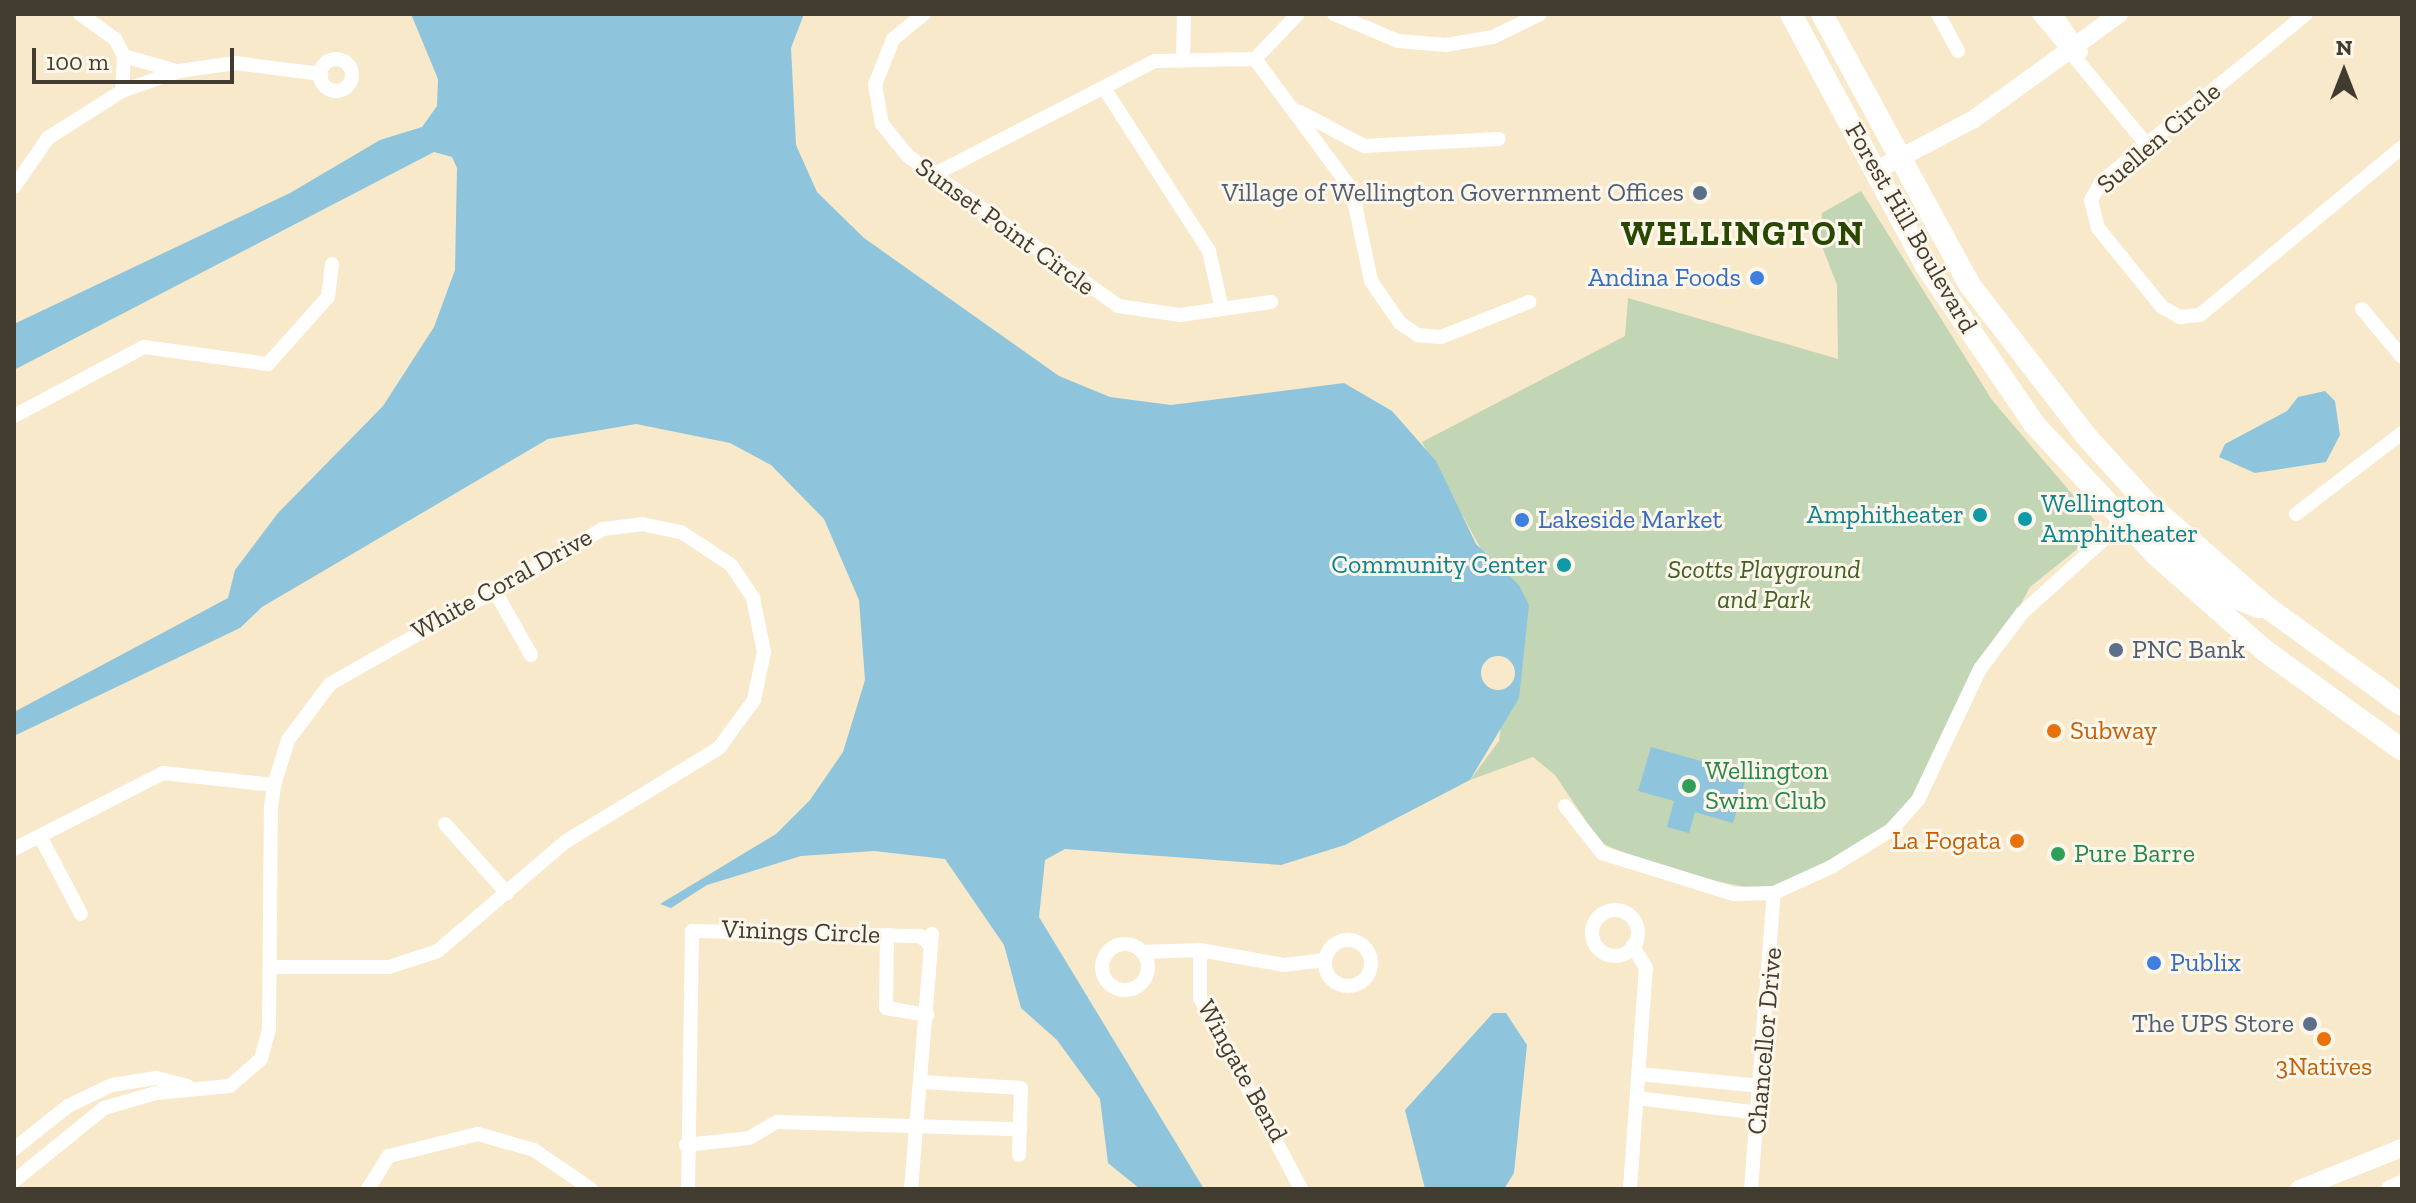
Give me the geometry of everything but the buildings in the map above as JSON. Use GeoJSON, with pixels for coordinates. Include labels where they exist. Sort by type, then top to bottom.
{"type":"FeatureCollection","features":[{"type":"Feature","properties":{"kind":"main road","name":"Forest Hill Boulevard"},"geometry":{"type":"LineString","coordinates":[[1791,14],[1926,266],[1992,366],[2122,523],[2264,650],[2402,750]]}},
{"type":"Feature","properties":{"kind":"main road","name":"Forest Hill Boulevard"},"geometry":{"type":"LineString","coordinates":[[1822,14],[2001,333],[2122,479],[2268,608],[2402,705]]}},
{"type":"Feature","properties":{"kind":"main road"},"geometry":{"type":"LineString","coordinates":[[2122,523],[2155,530],[2226,594],[2268,608]]}},
{"type":"Feature","properties":{"kind":"street"},"geometry":{"type":"LineString","coordinates":[[80,14],[115,39],[124,56],[122,91]]}},
{"type":"Feature","properties":{"kind":"street","name":"Sunset Point Circle"},"geometry":{"type":"LineString","coordinates":[[924,14],[887,47],[875,95],[893,142],[933,175],[1108,302],[1159,315],[1271,302]]}},
{"type":"Feature","properties":{"kind":"street"},"geometry":{"type":"LineString","coordinates":[[1183,58],[1184,14]]}},
{"type":"Feature","properties":{"kind":"street"},"geometry":{"type":"LineString","coordinates":[[933,175],[1155,61],[1183,58],[1255,59],[1298,14]]}},
{"type":"Feature","properties":{"kind":"street"},"geometry":{"type":"LineString","coordinates":[[1334,14],[1375,35],[1446,45],[1493,37],[1540,14]]}},
{"type":"Feature","properties":{"kind":"street"},"geometry":{"type":"LineString","coordinates":[[1938,14],[1958,51]]}},
{"type":"Feature","properties":{"kind":"street"},"geometry":{"type":"LineString","coordinates":[[2039,14],[2074,50],[2147,145]]}},
{"type":"Feature","properties":{"kind":"street"},"geometry":{"type":"LineString","coordinates":[[2055,14],[2074,50]]}},
{"type":"Feature","properties":{"kind":"street"},"geometry":{"type":"LineString","coordinates":[[1877,170],[1974,119],[2074,50],[2119,14]]}},
{"type":"Feature","properties":{"kind":"street","name":"Suellen Circle"},"geometry":{"type":"LineString","coordinates":[[2306,14],[2101,182],[2090,210],[2162,307],[2190,317],[2402,147]]}},
{"type":"Feature","properties":{"kind":"street"},"geometry":{"type":"LineString","coordinates":[[124,56],[179,71]]}},
{"type":"Feature","properties":{"kind":"street"},"geometry":{"type":"LineString","coordinates":[[1255,59],[1296,109],[1352,190],[1371,281],[1400,323],[1418,335],[1441,337],[1529,302]]}},
{"type":"Feature","properties":{"kind":"street"},"geometry":{"type":"LineString","coordinates":[[14,187],[48,138],[122,91],[179,71],[250,63],[321,74]]}},
{"type":"Feature","properties":{"kind":"street"},"geometry":{"type":"LineString","coordinates":[[1104,88],[1209,251],[1222,309]]}},
{"type":"Feature","properties":{"kind":"street"},"geometry":{"type":"LineString","coordinates":[[1296,109],[1364,146],[1499,139]]}},
{"type":"Feature","properties":{"kind":"street"},"geometry":{"type":"LineString","coordinates":[[14,416],[144,347],[268,364],[328,297],[332,264]]}},
{"type":"Feature","properties":{"kind":"street"},"geometry":{"type":"LineString","coordinates":[[2362,309],[2402,357]]}},
{"type":"Feature","properties":{"kind":"street"},"geometry":{"type":"LineString","coordinates":[[2296,514],[2402,433]]}},
{"type":"Feature","properties":{"kind":"street"},"geometry":{"type":"LineString","coordinates":[[1565,806],[1602,853],[1630,866],[1734,894],[1774,893],[1891,830],[1918,800],[1980,669],[2033,602],[2122,523]]}},
{"type":"Feature","properties":{"kind":"street","name":"White Coral Drive"},"geometry":{"type":"LineString","coordinates":[[14,1181],[104,1108],[230,1086],[261,1059],[270,967],[274,785],[288,740],[330,684],[493,588],[603,529],[662,527],[699,540],[731,565],[753,598],[764,641],[754,700],[719,748],[593,822],[455,939],[409,963],[270,967]]}},
{"type":"Feature","properties":{"kind":"street"},"geometry":{"type":"LineString","coordinates":[[493,588],[531,655]]}},
{"type":"Feature","properties":{"kind":"street"},"geometry":{"type":"LineString","coordinates":[[14,849],[174,770],[274,785]]}},
{"type":"Feature","properties":{"kind":"street"},"geometry":{"type":"LineString","coordinates":[[445,824],[507,893]]}},
{"type":"Feature","properties":{"kind":"street"},"geometry":{"type":"LineString","coordinates":[[40,836],[81,914]]}},
{"type":"Feature","properties":{"kind":"street","name":"Chancellor Drive"},"geometry":{"type":"LineString","coordinates":[[1751,1189],[1774,893]]}},
{"type":"Feature","properties":{"kind":"street","name":"Vinings Circle"},"geometry":{"type":"LineString","coordinates":[[688,1189],[686,1145],[692,931],[920,936],[932,940],[911,1189]]}},
{"type":"Feature","properties":{"kind":"street"},"geometry":{"type":"LineString","coordinates":[[887,935],[886,1008],[927,1015]]}},
{"type":"Feature","properties":{"kind":"street"},"geometry":{"type":"LineString","coordinates":[[1630,1189],[1646,968],[1633,946]]}},
{"type":"Feature","properties":{"kind":"street"},"geometry":{"type":"LineString","coordinates":[[1142,952],[1200,950],[1260,963],[1325,960]]}},
{"type":"Feature","properties":{"kind":"street","name":"Wingate Bend"},"geometry":{"type":"LineString","coordinates":[[1200,950],[1200,998],[1301,1189]]}},
{"type":"Feature","properties":{"kind":"street"},"geometry":{"type":"LineString","coordinates":[[1639,1074],[1761,1086]]}},
{"type":"Feature","properties":{"kind":"street"},"geometry":{"type":"LineString","coordinates":[[14,1149],[68,1106],[112,1085],[156,1078],[199,1090]]}},
{"type":"Feature","properties":{"kind":"street"},"geometry":{"type":"LineString","coordinates":[[1678,1103],[1679,1078]]}},
{"type":"Feature","properties":{"kind":"street"},"geometry":{"type":"LineString","coordinates":[[921,1082],[1021,1088],[1019,1155]]}},
{"type":"Feature","properties":{"kind":"street"},"geometry":{"type":"LineString","coordinates":[[1637,1098],[1759,1113]]}},
{"type":"Feature","properties":{"kind":"street"},"geometry":{"type":"LineString","coordinates":[[686,1145],[749,1138],[777,1122],[1020,1129]]}},
{"type":"Feature","properties":{"kind":"street"},"geometry":{"type":"LineString","coordinates":[[368,1189],[389,1156],[478,1134],[534,1150],[591,1189]]}},
{"type":"Feature","properties":{"kind":"street"},"geometry":{"type":"LineString","coordinates":[[2299,1189],[2402,1148]]}},
{"type":"Feature","properties":{"kind":"street"},"geometry":{"type":"LineString","coordinates":[[2390,1189],[2402,1184]]}},
{"type":"Feature","properties":{"kind":"green space","name":"Scotts Playground and Park"},"geometry":{"type":"Polygon","coordinates":[[[1861,191],[1992,400],[2102,529],[2030,587],[1902,824],[1774,893],[1664,870],[1601,843],[1555,775],[1533,757],[1470,780],[1499,741],[1519,585],[1486,558],[1422,442],[1625,336],[1628,298],[1838,359],[1837,285],[1820,241],[1822,213],[1861,191]]]}},
{"type":"Feature","properties":{"kind":"water"},"geometry":{"type":"Polygon","coordinates":[[[411,14],[804,14],[791,48],[796,145],[817,192],[864,238],[1059,376],[1110,397],[1171,405],[1344,383],[1392,411],[1436,461],[1476,544],[1519,585],[1529,605],[1519,698],[1470,780],[1345,845],[1281,865],[1065,849],[1045,860],[1039,917],[1204,1189],[1140,1189],[1108,1163],[1100,1099],[1057,1040],[1021,1008],[1004,945],[945,859],[874,851],[801,856],[707,885],[671,908],[660,904],[776,834],[810,800],[843,752],[865,680],[859,600],[824,519],[771,465],[730,443],[636,424],[548,439],[262,607],[240,628],[14,736],[14,712],[228,598],[235,570],[278,513],[383,406],[434,327],[455,270],[457,168],[452,157],[434,152],[14,370],[14,324],[290,193],[380,140],[422,127],[437,106],[438,79],[411,14]]]}},
{"type":"Feature","properties":{"kind":"water"},"geometry":{"type":"Polygon","coordinates":[[[2325,391],[2335,401],[2340,435],[2326,462],[2255,473],[2219,457],[2225,444],[2287,411],[2298,397],[2325,391]]]}},
{"type":"Feature","properties":{"kind":"water"},"geometry":{"type":"Polygon","coordinates":[[[1651,747],[1747,774],[1733,823],[1695,812],[1689,833],[1667,827],[1674,801],[1638,791],[1651,747]]]}},
{"type":"Feature","properties":{"kind":"water"},"geometry":{"type":"Polygon","coordinates":[[[1493,1013],[1506,1013],[1527,1045],[1514,1173],[1504,1189],[1425,1189],[1405,1110],[1493,1013]]]}},
{"type":"Feature","properties":{"kind":"pier"},"geometry":{"type":"Polygon","coordinates":[[[1498,656],[1510,661],[1515,673],[1510,685],[1498,690],[1486,685],[1481,673],[1486,661],[1498,656]]]}},
{"type":"Feature","properties":{"kind":"place","name":"Village of Wellington Government Offices"},"geometry":{"type":"Point","coordinates":[1700,193]}},
{"type":"Feature","properties":{"kind":"place","name":"Andina Foods"},"geometry":{"type":"Point","coordinates":[1757,278]}},
{"type":"Feature","properties":{"kind":"place","name":"Amphitheater"},"geometry":{"type":"Point","coordinates":[1980,515]}},
{"type":"Feature","properties":{"kind":"place","name":"Wellington Amphitheater"},"geometry":{"type":"Point","coordinates":[2025,519]}},
{"type":"Feature","properties":{"kind":"place","name":"Lakeside Market"},"geometry":{"type":"Point","coordinates":[1522,520]}},
{"type":"Feature","properties":{"kind":"place","name":"Community Center"},"geometry":{"type":"Point","coordinates":[1564,565]}},
{"type":"Feature","properties":{"kind":"place","name":"PNC Bank"},"geometry":{"type":"Point","coordinates":[2116,650]}},
{"type":"Feature","properties":{"kind":"place","name":"Subway"},"geometry":{"type":"Point","coordinates":[2054,731]}},
{"type":"Feature","properties":{"kind":"place","name":"Wellington Swim Club"},"geometry":{"type":"Point","coordinates":[1689,786]}},
{"type":"Feature","properties":{"kind":"place","name":"La Fogata"},"geometry":{"type":"Point","coordinates":[2017,841]}},
{"type":"Feature","properties":{"kind":"place","name":"Pure Barre"},"geometry":{"type":"Point","coordinates":[2058,854]}},
{"type":"Feature","properties":{"kind":"place","name":"Publix"},"geometry":{"type":"Point","coordinates":[2154,963]}},
{"type":"Feature","properties":{"kind":"place","name":"The UPS Store"},"geometry":{"type":"Point","coordinates":[2310,1024]}},
{"type":"Feature","properties":{"kind":"place","name":"3Natives"},"geometry":{"type":"Point","coordinates":[2324,1039]}},
{"type":"Feature","properties":{"kind":"district","name":"WELLINGTON"},"geometry":{"type":"Point","coordinates":[1743,234]}}]}
